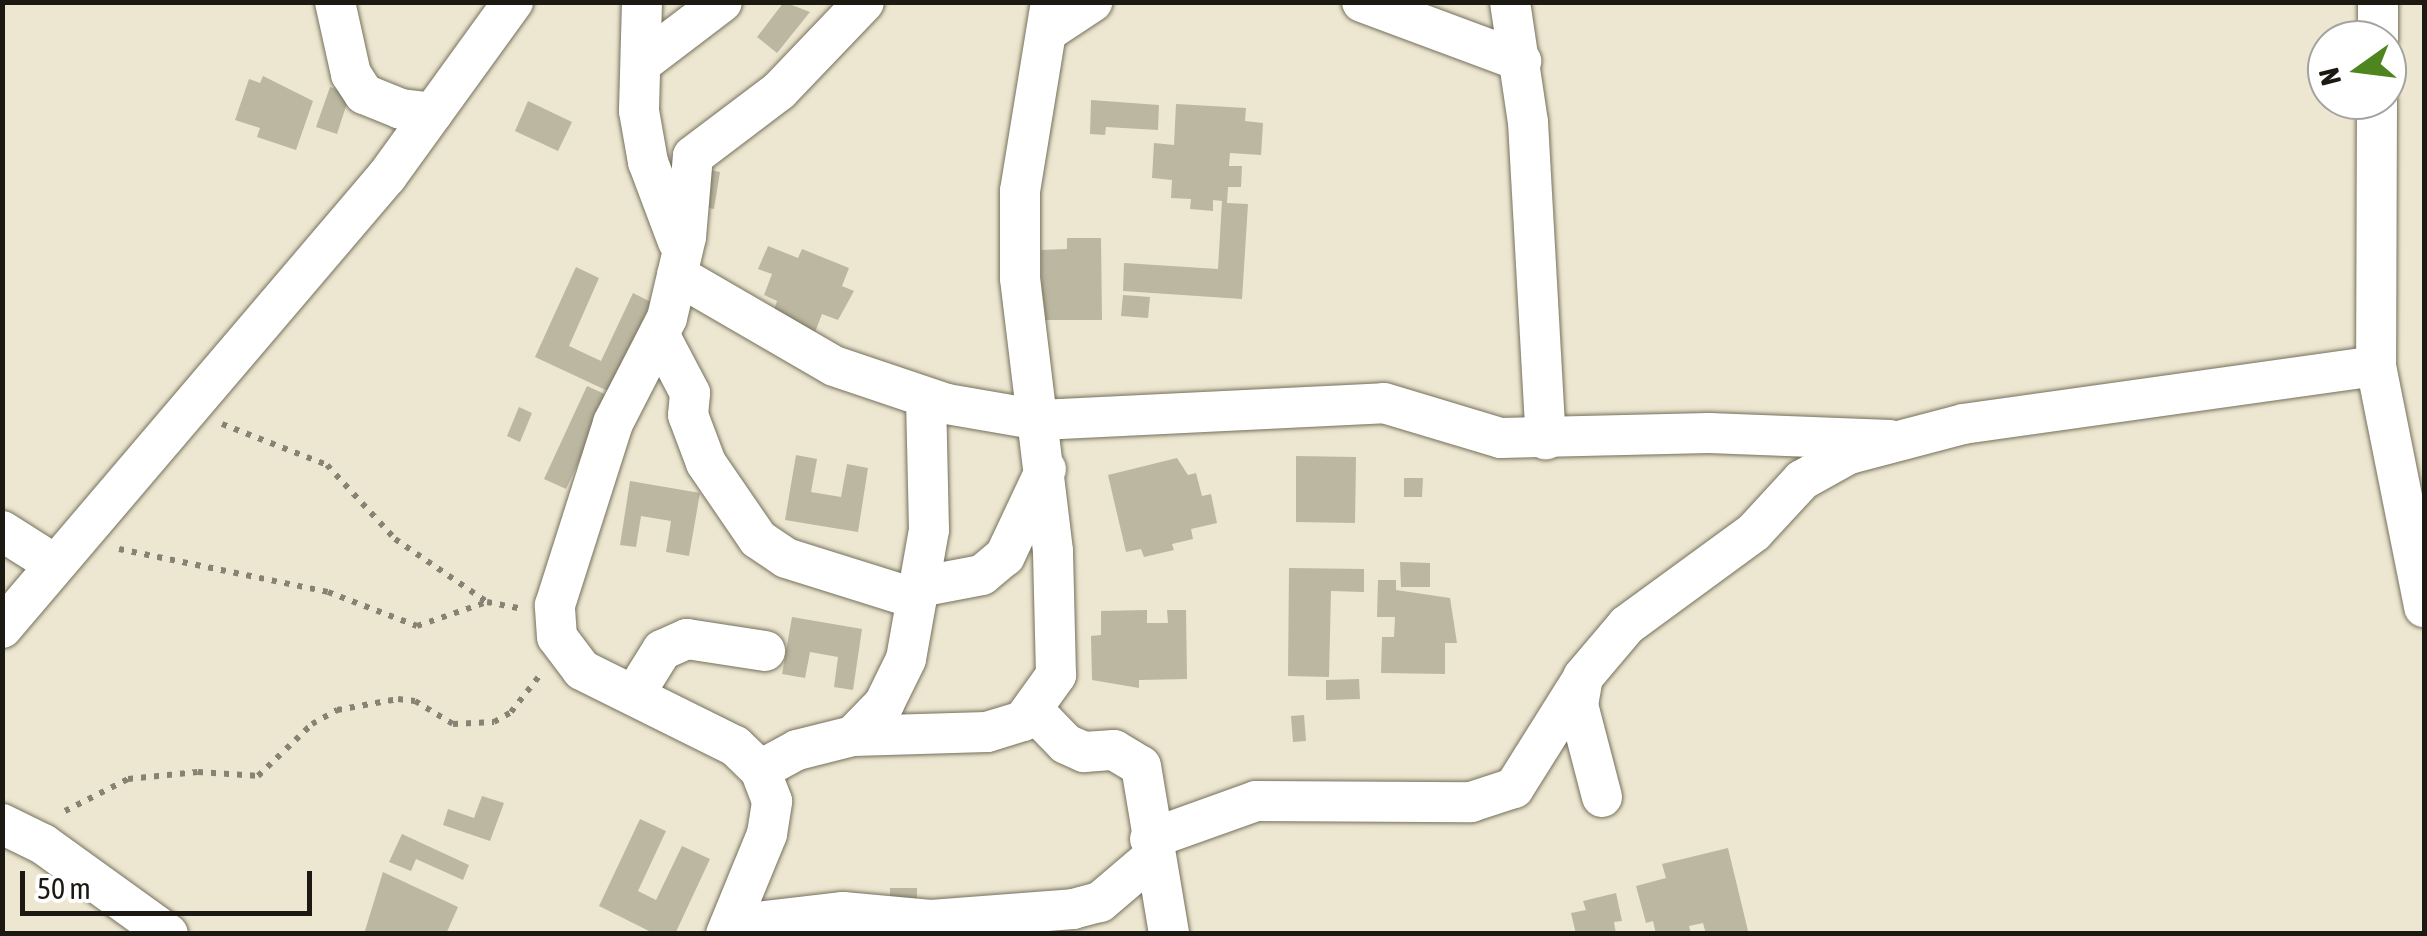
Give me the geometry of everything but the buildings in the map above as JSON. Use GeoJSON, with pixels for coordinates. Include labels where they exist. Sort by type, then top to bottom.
{"type":"FeatureCollection","features":[{"type":"Feature","properties":{"kind":"street"},"geometry":{"type":"LineString","coordinates":[[335,2],[351,74],[364,94],[433,113]]}},
{"type":"Feature","properties":{"kind":"street"},"geometry":{"type":"LineString","coordinates":[[2,628],[433,113],[513,2]]}},
{"type":"Feature","properties":{"kind":"street"},"geometry":{"type":"LineString","coordinates":[[642,2],[640,111],[648,162],[680,264],[834,366],[926,398],[1040,420],[1384,403],[1501,438],[1709,432],[1890,440],[2149,395],[2376,366]]}},
{"type":"Feature","properties":{"kind":"street"},"geometry":{"type":"LineString","coordinates":[[643,62],[722,2]]}},
{"type":"Feature","properties":{"kind":"street"},"geometry":{"type":"LineString","coordinates":[[728,929],[768,834],[772,800],[760,770],[735,746],[582,670],[556,630],[555,605],[613,423],[660,334],[680,264],[693,156],[779,90],[864,2]]}},
{"type":"Feature","properties":{"kind":"street"},"geometry":{"type":"LineString","coordinates":[[760,770],[797,750],[853,736],[987,732],[1023,720],[1056,675],[1046,469],[1020,278],[1020,192],[1050,16],[1092,2]]}},
{"type":"Feature","properties":{"kind":"street"},"geometry":{"type":"LineString","coordinates":[[1362,2],[1521,61]]}},
{"type":"Feature","properties":{"kind":"street"},"geometry":{"type":"LineString","coordinates":[[1510,2],[1521,61],[1546,438]]}},
{"type":"Feature","properties":{"kind":"street"},"geometry":{"type":"LineString","coordinates":[[2378,120],[2376,366],[2424,608]]}},
{"type":"Feature","properties":{"kind":"street"},"geometry":{"type":"LineString","coordinates":[[660,334],[690,393],[688,415],[706,463],[758,538],[786,558],[918,593],[982,575],[1005,556],[1046,469]]}},
{"type":"Feature","properties":{"kind":"street"},"geometry":{"type":"LineString","coordinates":[[853,736],[900,680],[929,530],[926,398]]}},
{"type":"Feature","properties":{"kind":"street"},"geometry":{"type":"LineString","coordinates":[[728,929],[843,912],[931,920],[1073,909],[1100,902],[1152,847],[1256,802],[1453,803],[1514,788],[1582,678],[1627,624],[1754,532],[1802,480],[1890,440]]}},
{"type":"Feature","properties":{"kind":"street"},"geometry":{"type":"LineString","coordinates":[[2,530],[54,564]]}},
{"type":"Feature","properties":{"kind":"street"},"geometry":{"type":"LineString","coordinates":[[634,695],[662,650],[688,639],[765,651]]}},
{"type":"Feature","properties":{"kind":"street"},"geometry":{"type":"LineString","coordinates":[[1582,678],[1578,705],[1602,797]]}},
{"type":"Feature","properties":{"kind":"street"},"geometry":{"type":"LineString","coordinates":[[1033,710],[1066,744],[1084,752],[1114,750],[1141,766],[1169,934]]}},
{"type":"Feature","properties":{"kind":"street"},"geometry":{"type":"LineString","coordinates":[[10,828],[168,934]]}},
{"type":"Feature","properties":{"kind":"path"},"geometry":{"type":"LineString","coordinates":[[192,404],[232,432],[327,465],[395,539],[487,602]]}},
{"type":"Feature","properties":{"kind":"path"},"geometry":{"type":"LineString","coordinates":[[10,828],[128,780],[198,772],[258,776],[312,724],[337,710],[398,699],[415,701],[453,724],[494,722],[520,702],[556,630],[507,602],[487,602],[417,626],[328,592],[130,554],[80,533]]}}]}
